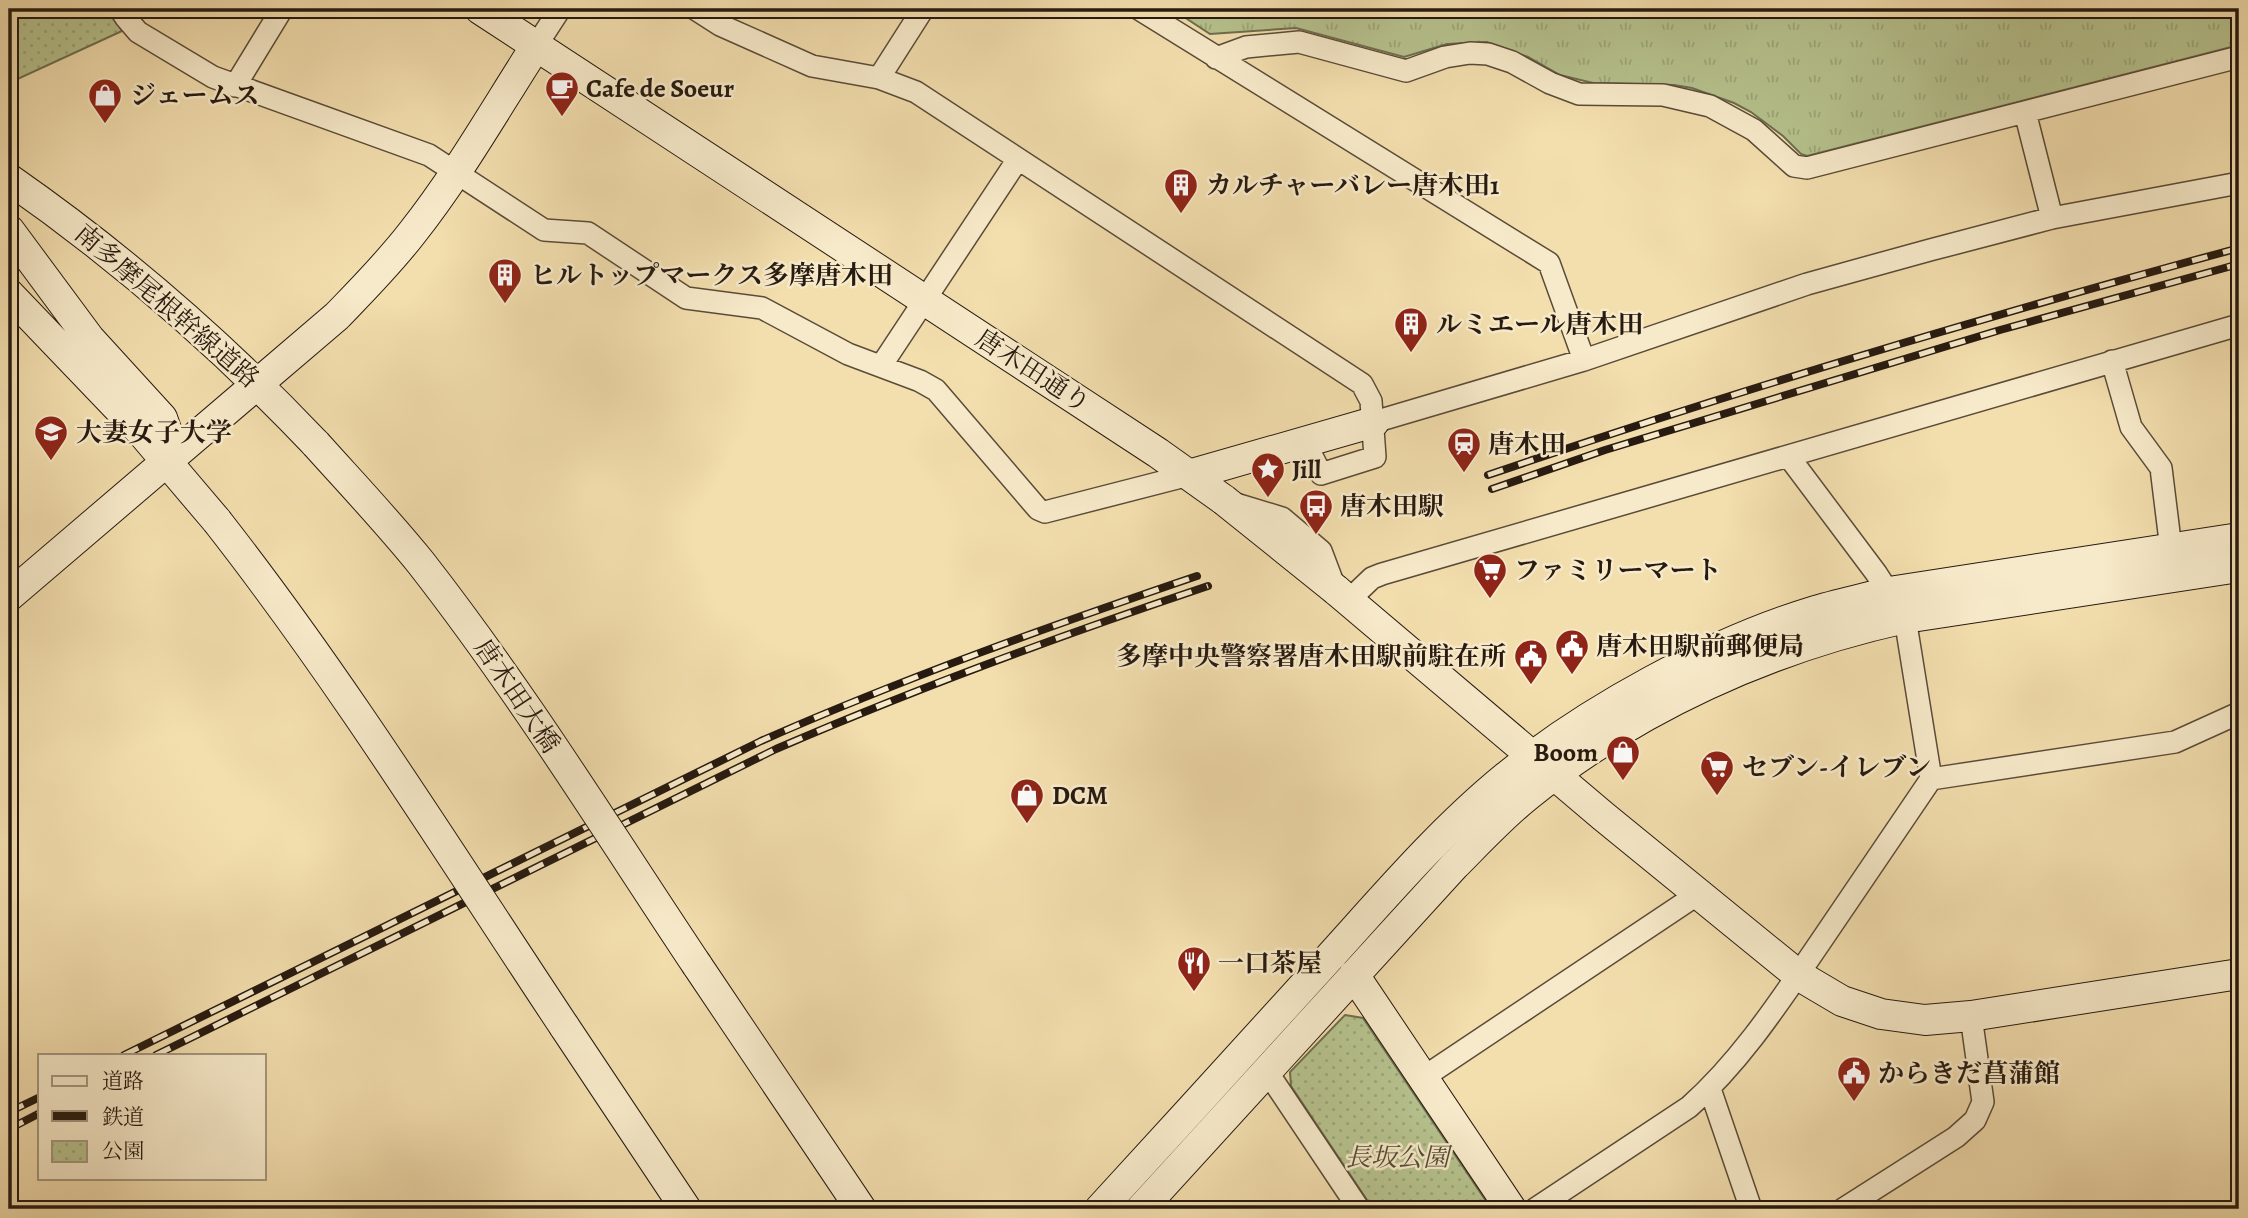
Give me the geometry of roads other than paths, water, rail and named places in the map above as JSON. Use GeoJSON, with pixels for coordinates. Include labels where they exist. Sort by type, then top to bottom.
{"type":"FeatureCollection","features":[{"type":"Feature","properties":{"kind":"main road","name":"唐木田通り"},"geometry":{"type":"LineString","coordinates":[[480,9],[1205,486],[1342,595],[1798,975],[1842,1001],[1881,1014],[1925,1020],[1970,1016],[2239,974]]}},
{"type":"Feature","properties":{"kind":"main road"},"geometry":{"type":"LineString","coordinates":[[9,596],[337,316],[414,232],[537,46]]}},
{"type":"Feature","properties":{"kind":"main road","name":"南多摩尾根幹線道路"},"geometry":{"type":"LineString","coordinates":[[9,179],[118,260],[164,298],[257,384],[316,444]]}},
{"type":"Feature","properties":{"kind":"main road"},"geometry":{"type":"LineString","coordinates":[[9,229],[75,320],[162,418],[170,441],[167,461]]}},
{"type":"Feature","properties":{"kind":"main road"},"geometry":{"type":"LineString","coordinates":[[9,294],[167,461],[260,576],[343,693],[686,1209]]}},
{"type":"Feature","properties":{"kind":"main road"},"geometry":{"type":"LineString","coordinates":[[1205,486],[1306,442],[1374,422]]}},
{"type":"Feature","properties":{"kind":"main road","name":"唐木田大橋"},"geometry":{"type":"LineString","coordinates":[[316,444],[389,526],[463,618],[861,1209]]}},
{"type":"Feature","properties":{"kind":"main road"},"geometry":{"type":"LineString","coordinates":[[1141,1209],[1462,857],[1514,808],[1544,765],[1627,695],[1739,640],[1812,612],[1889,593],[2239,538]]}},
{"type":"Feature","properties":{"kind":"main road"},"geometry":{"type":"LineString","coordinates":[[1100,1209],[1432,846],[1478,801],[1544,765],[1750,666],[1820,639],[1906,618],[2239,567]]}},
{"type":"Feature","properties":{"kind":"main road"},"geometry":{"type":"LineString","coordinates":[[1354,975],[1511,1209]]}},
{"type":"Feature","properties":{"kind":"street"},"geometry":{"type":"LineString","coordinates":[[120,9],[138,32],[213,77],[429,155],[544,230],[588,233],[686,298],[762,308],[848,354],[920,381],[936,390],[1038,509],[1045,512],[1205,486]]}},
{"type":"Feature","properties":{"kind":"street"},"geometry":{"type":"LineString","coordinates":[[235,86],[282,9]]}},
{"type":"Feature","properties":{"kind":"street"},"geometry":{"type":"LineString","coordinates":[[537,46],[561,9]]}},
{"type":"Feature","properties":{"kind":"street"},"geometry":{"type":"LineString","coordinates":[[695,9],[720,25],[812,66],[879,78],[916,92],[1362,384],[1371,401],[1374,422],[1584,360],[1807,284],[2052,218],[2239,183]]}},
{"type":"Feature","properties":{"kind":"street"},"geometry":{"type":"LineString","coordinates":[[879,78],[923,9]]}},
{"type":"Feature","properties":{"kind":"street"},"geometry":{"type":"LineString","coordinates":[[1139,9],[1549,263],[1584,360]]}},
{"type":"Feature","properties":{"kind":"street"},"geometry":{"type":"LineString","coordinates":[[1216,58],[1245,47],[1299,42],[1406,71],[1445,57],[1470,52],[1488,54],[1512,62],[1550,83],[1579,94],[1663,94],[1710,106],[1754,130],[1794,166],[1807,169],[2239,57]]}},
{"type":"Feature","properties":{"kind":"street"},"geometry":{"type":"LineString","coordinates":[[2025,112],[2052,218]]}},
{"type":"Feature","properties":{"kind":"street"},"geometry":{"type":"LineString","coordinates":[[881,366],[1018,159]]}},
{"type":"Feature","properties":{"kind":"street"},"geometry":{"type":"LineString","coordinates":[[1342,595],[1382,574],[2239,325]]}},
{"type":"Feature","properties":{"kind":"street"},"geometry":{"type":"LineString","coordinates":[[2112,361],[2131,428],[2161,468],[2171,548]]}},
{"type":"Feature","properties":{"kind":"street"},"geometry":{"type":"LineString","coordinates":[[1535,1209],[1689,1107],[1710,1089],[1748,1044],[1798,975],[1931,779],[1906,618],[1788,457]]}},
{"type":"Feature","properties":{"kind":"street"},"geometry":{"type":"LineString","coordinates":[[1931,779],[2175,742],[2239,713]]}},
{"type":"Feature","properties":{"kind":"street"},"geometry":{"type":"LineString","coordinates":[[1424,1077],[1698,894]]}},
{"type":"Feature","properties":{"kind":"street"},"geometry":{"type":"LineString","coordinates":[[1843,1209],[1956,1136],[1975,1120],[1983,1102],[1970,1016]]}},
{"type":"Feature","properties":{"kind":"street"},"geometry":{"type":"LineString","coordinates":[[1266,1070],[1359,1209]]}},
{"type":"Feature","properties":{"kind":"street"},"geometry":{"type":"LineString","coordinates":[[1710,1089],[1751,1209]]}},
{"type":"Feature","properties":{"kind":"railway"},"geometry":{"type":"LineString","coordinates":[[1488,475],[1862,356],[2239,248]]}},
{"type":"Feature","properties":{"kind":"railway"},"geometry":{"type":"LineString","coordinates":[[1492,489],[1605,450],[2000,330],[2239,264]]}},
{"type":"Feature","properties":{"kind":"railway"},"geometry":{"type":"LineString","coordinates":[[126,1054],[761,741],[978,654],[1197,576]]}},
{"type":"Feature","properties":{"kind":"railway"},"geometry":{"type":"LineString","coordinates":[[158,1054],[776,749],[990,663],[1208,586]]}},
{"type":"Feature","properties":{"kind":"railway"},"geometry":{"type":"LineString","coordinates":[[9,1112],[38,1098]]}},
{"type":"Feature","properties":{"kind":"railway"},"geometry":{"type":"LineString","coordinates":[[9,1129],[38,1114]]}},
{"type":"Feature","properties":{"kind":"place","name":"Cafe de Soeur"},"geometry":{"type":"Point","coordinates":[562,118]}},
{"type":"Feature","properties":{"kind":"place","name":"ジェームス"},"geometry":{"type":"Point","coordinates":[105,125]}},
{"type":"Feature","properties":{"kind":"place","name":"カルチャーバレー唐木田1"},"geometry":{"type":"Point","coordinates":[1181,215]}},
{"type":"Feature","properties":{"kind":"place","name":"ヒルトップマークス多摩唐木田"},"geometry":{"type":"Point","coordinates":[505,305]}},
{"type":"Feature","properties":{"kind":"place","name":"ルミエール唐木田"},"geometry":{"type":"Point","coordinates":[1411,354]}},
{"type":"Feature","properties":{"kind":"place","name":"大妻女子大学"},"geometry":{"type":"Point","coordinates":[51,462]}},
{"type":"Feature","properties":{"kind":"place","name":"唐木田"},"geometry":{"type":"Point","coordinates":[1464,474]}},
{"type":"Feature","properties":{"kind":"place","name":"Jill"},"geometry":{"type":"Point","coordinates":[1268,499]}},
{"type":"Feature","properties":{"kind":"place","name":"唐木田駅"},"geometry":{"type":"Point","coordinates":[1316,536]}},
{"type":"Feature","properties":{"kind":"place","name":"ファミリーマート"},"geometry":{"type":"Point","coordinates":[1490,600]}},
{"type":"Feature","properties":{"kind":"place","name":"唐木田駅前郵便局"},"geometry":{"type":"Point","coordinates":[1572,676]}},
{"type":"Feature","properties":{"kind":"place","name":"多摩中央警察署唐木田駅前駐在所"},"geometry":{"type":"Point","coordinates":[1531,686]}},
{"type":"Feature","properties":{"kind":"place","name":"Boom"},"geometry":{"type":"Point","coordinates":[1623,782]}},
{"type":"Feature","properties":{"kind":"place","name":"セブン-イレブン"},"geometry":{"type":"Point","coordinates":[1717,797]}},
{"type":"Feature","properties":{"kind":"place","name":"DCM"},"geometry":{"type":"Point","coordinates":[1027,825]}},
{"type":"Feature","properties":{"kind":"place","name":"一口茶屋"},"geometry":{"type":"Point","coordinates":[1194,993]}},
{"type":"Feature","properties":{"kind":"place","name":"からきだ菖蒲館"},"geometry":{"type":"Point","coordinates":[1854,1103]}},
{"type":"Feature","properties":{"kind":"park label","name":"長坂公園"},"geometry":{"type":"Point","coordinates":[1397,1157]}}]}
